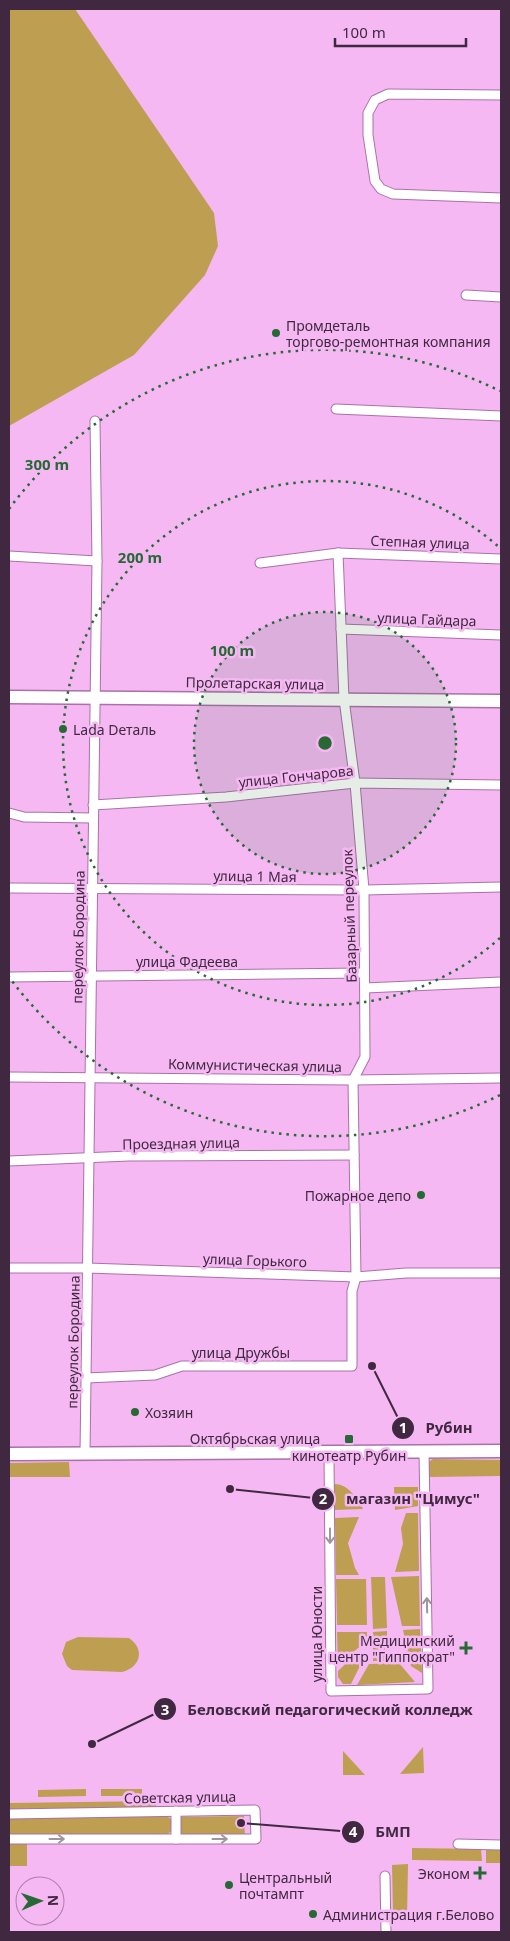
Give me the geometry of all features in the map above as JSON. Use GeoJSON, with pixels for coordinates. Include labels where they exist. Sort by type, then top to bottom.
{"type":"FeatureCollection","features":[{"type":"Feature","properties":{"kind":"street"},"geometry":{"type":"LineString","coordinates":[[501,95],[388,94],[375,100],[368,113],[368,135],[375,181],[381,189],[392,194],[501,198]]}},
{"type":"Feature","properties":{"kind":"street"},"geometry":{"type":"LineString","coordinates":[[466,296],[501,297]]}},
{"type":"Feature","properties":{"kind":"street"},"geometry":{"type":"LineString","coordinates":[[336,409],[501,416]]}},
{"type":"Feature","properties":{"kind":"street","name":"переулок Бородина"},"geometry":{"type":"LineString","coordinates":[[85,1454],[96,562],[95,420]]}},
{"type":"Feature","properties":{"kind":"street","name":"Степная улица"},"geometry":{"type":"LineString","coordinates":[[260,563],[338,553],[501,558]]}},
{"type":"Feature","properties":{"kind":"street","name":"Базарный переулок"},"geometry":{"type":"LineString","coordinates":[[338,553],[344,699],[355,783],[364,890],[365,988],[365,1057],[353,1080],[356,1276],[352,1291],[352,1366],[338,1367]]}},
{"type":"Feature","properties":{"kind":"street"},"geometry":{"type":"LineString","coordinates":[[9,556],[96,562]]}},
{"type":"Feature","properties":{"kind":"street","name":"улица Гайдара"},"geometry":{"type":"LineString","coordinates":[[341,629],[501,635]]}},
{"type":"Feature","properties":{"kind":"street","name":"Пролетарская улица"},"geometry":{"type":"LineString","coordinates":[[9,697],[501,701]]}},
{"type":"Feature","properties":{"kind":"street","name":"улица Гончарова"},"geometry":{"type":"LineString","coordinates":[[93,805],[226,797],[355,783],[501,785]]}},
{"type":"Feature","properties":{"kind":"street"},"geometry":{"type":"LineString","coordinates":[[9,813],[24,817],[93,818]]}},
{"type":"Feature","properties":{"kind":"street","name":"улица 1 Мая"},"geometry":{"type":"LineString","coordinates":[[9,888],[364,890],[501,887]]}},
{"type":"Feature","properties":{"kind":"street","name":"улица Фадеева"},"geometry":{"type":"LineString","coordinates":[[9,977],[364,973]]}},
{"type":"Feature","properties":{"kind":"street"},"geometry":{"type":"LineString","coordinates":[[365,988],[501,982]]}},
{"type":"Feature","properties":{"kind":"street","name":"Коммунистическая улица"},"geometry":{"type":"LineString","coordinates":[[9,1077],[353,1080],[501,1078]]}},
{"type":"Feature","properties":{"kind":"street","name":"Проездная улица"},"geometry":{"type":"LineString","coordinates":[[9,1161],[129,1156],[354,1154]]}},
{"type":"Feature","properties":{"kind":"street","name":"улица Горького"},"geometry":{"type":"LineString","coordinates":[[9,1268],[87,1268],[356,1276],[406,1273],[501,1272]]}},
{"type":"Feature","properties":{"kind":"street","name":"улица Дружбы"},"geometry":{"type":"LineString","coordinates":[[86,1378],[155,1375],[182,1366],[338,1367]]}},
{"type":"Feature","properties":{"kind":"street","name":"Октябрьская улица"},"geometry":{"type":"LineString","coordinates":[[9,1454],[501,1451]]}},
{"type":"Feature","properties":{"kind":"street","name":"улица Юности"},"geometry":{"type":"LineString","coordinates":[[329,1453],[330,1692],[428,1689],[424,1452]]}},
{"type":"Feature","properties":{"kind":"street","name":"Советская улица"},"geometry":{"type":"LineString","coordinates":[[9,1814],[255,1810],[256,1839],[9,1839]]}},
{"type":"Feature","properties":{"kind":"street"},"geometry":{"type":"LineString","coordinates":[[176,1811],[176,1839]]}},
{"type":"Feature","properties":{"kind":"street"},"geometry":{"type":"LineString","coordinates":[[458,1844],[501,1845]]}},
{"type":"Feature","properties":{"kind":"street"},"geometry":{"type":"LineString","coordinates":[[385,1876],[386,1932]]}},
{"type":"Feature","properties":{"kind":"shaded area"},"geometry":{"type":"Polygon","coordinates":[[[9,9],[75,9],[214,213],[218,246],[205,275],[134,355],[9,426],[9,9]]]}},
{"type":"Feature","properties":{"kind":"shaded area"},"geometry":{"type":"Polygon","coordinates":[[[433,1459],[501,1460],[501,1476],[428,1477],[428,1464],[433,1459]]]}},
{"type":"Feature","properties":{"kind":"shaded area"},"geometry":{"type":"Polygon","coordinates":[[[69,1462],[70,1477],[9,1477],[9,1463],[69,1462]]]}},
{"type":"Feature","properties":{"kind":"shaded area"},"geometry":{"type":"Polygon","coordinates":[[[334,1484],[348,1489],[363,1509],[334,1510],[334,1484]]]}},
{"type":"Feature","properties":{"kind":"shaded area"},"geometry":{"type":"Polygon","coordinates":[[[394,1487],[418,1487],[418,1506],[395,1510],[394,1487]]]}},
{"type":"Feature","properties":{"kind":"shaded area"},"geometry":{"type":"Polygon","coordinates":[[[406,1513],[418,1513],[419,1571],[395,1572],[403,1544],[401,1528],[406,1513]]]}},
{"type":"Feature","properties":{"kind":"shaded area"},"geometry":{"type":"Polygon","coordinates":[[[359,1517],[348,1543],[355,1568],[359,1575],[336,1575],[335,1518],[359,1517]]]}},
{"type":"Feature","properties":{"kind":"shaded area"},"geometry":{"type":"Polygon","coordinates":[[[419,1576],[420,1626],[402,1626],[391,1577],[419,1576]]]}},
{"type":"Feature","properties":{"kind":"shaded area"},"geometry":{"type":"Polygon","coordinates":[[[371,1577],[385,1577],[387,1628],[373,1629],[371,1577]]]}},
{"type":"Feature","properties":{"kind":"shaded area"},"geometry":{"type":"Polygon","coordinates":[[[336,1579],[366,1579],[367,1625],[337,1625],[336,1579]]]}},
{"type":"Feature","properties":{"kind":"shaded area"},"geometry":{"type":"Polygon","coordinates":[[[420,1629],[422,1673],[411,1666],[403,1630],[420,1629]]]}},
{"type":"Feature","properties":{"kind":"shaded area"},"geometry":{"type":"Polygon","coordinates":[[[387,1631],[387,1661],[373,1661],[373,1632],[387,1631]]]}},
{"type":"Feature","properties":{"kind":"shaded area"},"geometry":{"type":"Polygon","coordinates":[[[337,1632],[367,1632],[367,1641],[338,1664],[337,1632]]]}},
{"type":"Feature","properties":{"kind":"shaded area"},"geometry":{"type":"Polygon","coordinates":[[[78,1637],[129,1638],[137,1647],[139,1657],[133,1666],[122,1672],[72,1670],[67,1666],[62,1654],[66,1642],[78,1637]]]}},
{"type":"Feature","properties":{"kind":"shaded area"},"geometry":{"type":"Polygon","coordinates":[[[358,1652],[362,1652],[363,1660],[351,1684],[343,1684],[338,1677],[338,1671],[358,1652]]]}},
{"type":"Feature","properties":{"kind":"shaded area"},"geometry":{"type":"Polygon","coordinates":[[[399,1663],[415,1682],[357,1685],[369,1664],[399,1663]]]}},
{"type":"Feature","properties":{"kind":"shaded area"},"geometry":{"type":"Polygon","coordinates":[[[423,1747],[424,1773],[400,1774],[423,1747]]]}},
{"type":"Feature","properties":{"kind":"shaded area"},"geometry":{"type":"Polygon","coordinates":[[[343,1751],[365,1775],[343,1775],[343,1751]]]}},
{"type":"Feature","properties":{"kind":"shaded area"},"geometry":{"type":"Polygon","coordinates":[[[86,1789],[86,1796],[38,1797],[38,1790],[86,1789]]]}},
{"type":"Feature","properties":{"kind":"shaded area"},"geometry":{"type":"Polygon","coordinates":[[[101,1789],[142,1789],[142,1796],[101,1796],[101,1789]]]}},
{"type":"Feature","properties":{"kind":"shaded area"},"geometry":{"type":"Polygon","coordinates":[[[156,1801],[156,1807],[9,1809],[9,1803],[156,1801]]]}},
{"type":"Feature","properties":{"kind":"shaded area"},"geometry":{"type":"Polygon","coordinates":[[[167,1816],[172,1820],[171,1831],[168,1834],[9,1835],[9,1817],[167,1816]]]}},
{"type":"Feature","properties":{"kind":"shaded area"},"geometry":{"type":"Polygon","coordinates":[[[244,1816],[245,1838],[181,1839],[181,1817],[244,1816]]]}},
{"type":"Feature","properties":{"kind":"shaded area"},"geometry":{"type":"Polygon","coordinates":[[[9,1841],[27,1841],[27,1866],[9,1866],[9,1841]]]}},
{"type":"Feature","properties":{"kind":"shaded area"},"geometry":{"type":"Polygon","coordinates":[[[412,1848],[481,1849],[482,1861],[412,1860],[412,1848]]]}},
{"type":"Feature","properties":{"kind":"shaded area"},"geometry":{"type":"Polygon","coordinates":[[[486,1849],[501,1849],[501,1863],[486,1863],[486,1849]]]}},
{"type":"Feature","properties":{"kind":"shaded area"},"geometry":{"type":"Polygon","coordinates":[[[408,1864],[407,1919],[397,1919],[393,1914],[392,1865],[408,1864]]]}},
{"type":"Feature","properties":{"kind":"place","name":"Промдеталь торгово-ремонтная компания"},"geometry":{"type":"Point","coordinates":[276,333]}},
{"type":"Feature","properties":{"kind":"place","name":"Lada Dеталь"},"geometry":{"type":"Point","coordinates":[63,729]}},
{"type":"Feature","properties":{"kind":"place","name":"Пожарное депо"},"geometry":{"type":"Point","coordinates":[421,1195]}},
{"type":"Feature","properties":{"kind":"place","name":"Рубин"},"geometry":{"type":"Point","coordinates":[372,1366]}},
{"type":"Feature","properties":{"kind":"place","name":"Хозяин"},"geometry":{"type":"Point","coordinates":[135,1412]}},
{"type":"Feature","properties":{"kind":"place","name":"кинотеатр Рубин"},"geometry":{"type":"Point","coordinates":[349,1439]}},
{"type":"Feature","properties":{"kind":"place","name":"магазин \"Цимус\""},"geometry":{"type":"Point","coordinates":[230,1489]}},
{"type":"Feature","properties":{"kind":"place","name":"Медицинский центр \"Гиппократ\""},"geometry":{"type":"Point","coordinates":[466,1648]}},
{"type":"Feature","properties":{"kind":"place","name":"Беловский педагогический колледж"},"geometry":{"type":"Point","coordinates":[92,1744]}},
{"type":"Feature","properties":{"kind":"place","name":"БМП"},"geometry":{"type":"Point","coordinates":[241,1823]}},
{"type":"Feature","properties":{"kind":"place","name":"Эконом"},"geometry":{"type":"Point","coordinates":[480,1873]}},
{"type":"Feature","properties":{"kind":"place","name":"Центральный почтампт"},"geometry":{"type":"Point","coordinates":[229,1885]}},
{"type":"Feature","properties":{"kind":"place","name":"Администрация г.Белово"},"geometry":{"type":"Point","coordinates":[313,1914]}}]}
